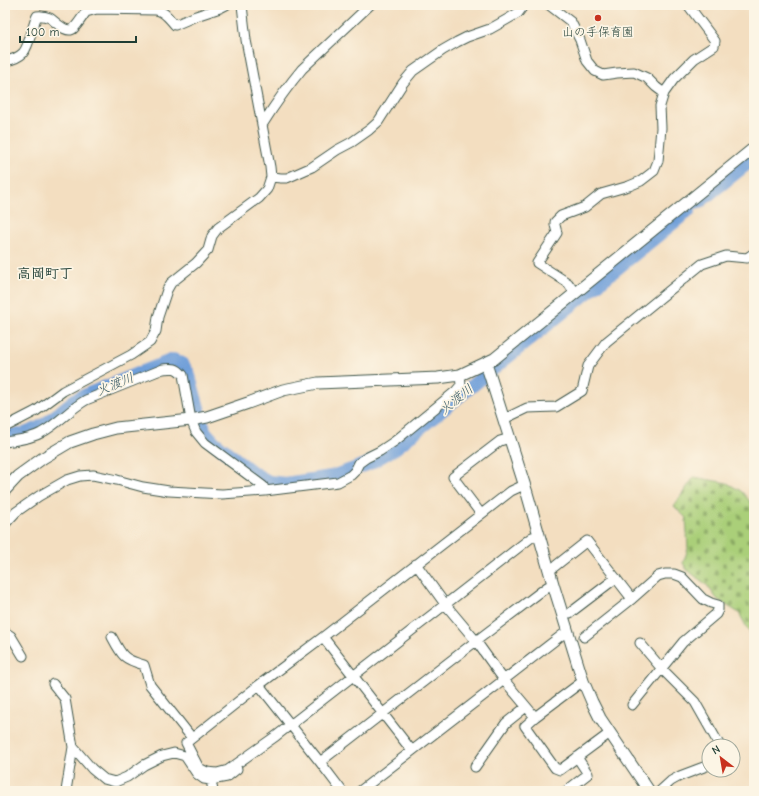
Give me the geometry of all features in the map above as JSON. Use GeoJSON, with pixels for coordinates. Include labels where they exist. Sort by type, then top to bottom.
{"type":"FeatureCollection","features":[{"type":"Feature","properties":{"kind":"street"},"geometry":{"type":"LineString","coordinates":[[5,61],[22,54],[37,16],[43,15],[70,30],[74,29],[86,12],[97,10],[156,10],[165,13],[175,25],[226,5]]}},
{"type":"Feature","properties":{"kind":"street"},"geometry":{"type":"LineString","coordinates":[[5,428],[36,411],[63,391],[131,355],[150,342],[156,331],[158,317],[167,290],[171,283],[196,263],[208,250],[212,236],[218,228],[260,198],[267,189],[271,177],[270,167],[246,40],[242,5]]}},
{"type":"Feature","properties":{"kind":"street"},"geometry":{"type":"LineString","coordinates":[[262,125],[274,106],[302,69],[370,5]]}},
{"type":"Feature","properties":{"kind":"street"},"geometry":{"type":"LineString","coordinates":[[271,177],[287,178],[312,168],[337,150],[352,142],[378,122],[403,83],[413,71],[457,42],[490,29],[506,20],[518,12],[524,5]]}},
{"type":"Feature","properties":{"kind":"street"},"geometry":{"type":"LineString","coordinates":[[548,5],[571,22],[580,40],[587,61],[595,71],[603,75],[634,72],[647,78],[664,93]]}},
{"type":"Feature","properties":{"kind":"street"},"geometry":{"type":"LineString","coordinates":[[575,293],[568,283],[537,263],[557,233],[555,222],[561,216],[585,207],[601,194],[641,181],[654,171],[658,161],[661,128],[660,106],[664,93],[674,79],[694,59],[714,46],[715,41],[688,5]]}},
{"type":"Feature","properties":{"kind":"street"},"geometry":{"type":"LineString","coordinates":[[649,791],[600,718],[583,681],[552,584],[510,438],[488,370],[494,359],[754,148]]}},
{"type":"Feature","properties":{"kind":"street"},"geometry":{"type":"LineString","coordinates":[[504,419],[526,408],[556,407],[582,392],[588,366],[606,342],[702,264],[726,256],[747,258],[754,252]]}},
{"type":"Feature","properties":{"kind":"street"},"geometry":{"type":"LineString","coordinates":[[5,442],[40,434],[76,405],[86,400],[163,369],[173,368],[179,370],[183,375],[191,420],[196,432],[205,443],[263,486],[265,491]]}},
{"type":"Feature","properties":{"kind":"street"},"geometry":{"type":"LineString","coordinates":[[5,490],[18,476],[43,458],[70,442],[116,428],[206,417],[283,390],[318,382],[438,378],[488,370]]}},
{"type":"Feature","properties":{"kind":"street"},"geometry":{"type":"LineString","coordinates":[[5,524],[16,512],[39,496],[67,480],[80,476],[93,475],[143,487],[169,491],[222,494],[265,491],[338,482],[351,475],[366,458],[395,441],[456,391],[462,385],[460,375]]}},
{"type":"Feature","properties":{"kind":"street"},"geometry":{"type":"LineString","coordinates":[[481,514],[453,476],[500,441],[510,438]]}},
{"type":"Feature","properties":{"kind":"street"},"geometry":{"type":"LineString","coordinates":[[524,485],[511,491],[259,684],[192,738],[186,744],[199,768],[207,772],[217,773],[228,770],[276,736],[532,537],[539,535]]}},
{"type":"Feature","properties":{"kind":"street"},"geometry":{"type":"LineString","coordinates":[[549,571],[586,541],[632,599]]}},
{"type":"Feature","properties":{"kind":"street"},"geometry":{"type":"LineString","coordinates":[[416,564],[445,604],[476,641],[504,680],[535,717]]}},
{"type":"Feature","properties":{"kind":"street"},"geometry":{"type":"LineString","coordinates":[[584,637],[632,599],[658,576],[665,574],[674,574],[682,578],[703,598],[712,604],[718,605],[716,614],[683,642],[632,705]]}},
{"type":"Feature","properties":{"kind":"street"},"geometry":{"type":"LineString","coordinates":[[570,613],[616,578]]}},
{"type":"Feature","properties":{"kind":"street"},"geometry":{"type":"LineString","coordinates":[[320,762],[552,584]]}},
{"type":"Feature","properties":{"kind":"street"},"geometry":{"type":"LineString","coordinates":[[5,632],[12,636],[23,656]]}},
{"type":"Feature","properties":{"kind":"street"},"geometry":{"type":"LineString","coordinates":[[360,791],[562,635],[568,634]]}},
{"type":"Feature","properties":{"kind":"street"},"geometry":{"type":"LineString","coordinates":[[323,636],[412,752]]}},
{"type":"Feature","properties":{"kind":"street"},"geometry":{"type":"LineString","coordinates":[[112,637],[121,654],[130,661],[144,664],[150,685],[192,738]]}},
{"type":"Feature","properties":{"kind":"street"},"geometry":{"type":"LineString","coordinates":[[640,643],[662,669],[695,702],[715,738]]}},
{"type":"Feature","properties":{"kind":"street"},"geometry":{"type":"LineString","coordinates":[[583,681],[525,726],[555,768],[560,770],[610,733]]}},
{"type":"Feature","properties":{"kind":"street"},"geometry":{"type":"LineString","coordinates":[[53,684],[65,699],[73,747],[66,791]]}},
{"type":"Feature","properties":{"kind":"street"},"geometry":{"type":"LineString","coordinates":[[259,684],[342,791]]}},
{"type":"Feature","properties":{"kind":"street"},"geometry":{"type":"LineString","coordinates":[[476,767],[506,723],[526,707]]}},
{"type":"Feature","properties":{"kind":"street"},"geometry":{"type":"LineString","coordinates":[[73,747],[92,769],[104,779],[115,782],[127,777],[144,765],[162,756],[174,754],[185,756],[197,774],[204,779],[211,780],[227,777],[272,744],[276,736]]}},
{"type":"Feature","properties":{"kind":"street"},"geometry":{"type":"LineString","coordinates":[[566,791],[588,774],[578,757]]}},
{"type":"Feature","properties":{"kind":"street"},"geometry":{"type":"LineString","coordinates":[[660,791],[671,781],[701,768]]}},
{"type":"Feature","properties":{"kind":"street"},"geometry":{"type":"LineString","coordinates":[[211,780],[214,791]]}},
{"type":"Feature","properties":{"kind":"green space"},"geometry":{"type":"Polygon","coordinates":[[[694,477],[727,483],[741,491],[754,506],[754,515],[751,522],[754,523],[754,639],[739,613],[717,599],[707,585],[687,570],[683,563],[688,549],[686,518],[674,506],[694,477]]]}},
{"type":"Feature","properties":{"kind":"waterway","name":"火渡川"},"geometry":{"type":"LineString","coordinates":[[699,202],[754,158]]}},
{"type":"Feature","properties":{"kind":"waterway","name":"火渡川"},"geometry":{"type":"LineString","coordinates":[[203,425],[204,431],[214,442],[253,473],[269,482],[285,484],[331,477],[368,464],[395,448],[689,210]]}},
{"type":"Feature","properties":{"kind":"waterway","name":"火渡川"},"geometry":{"type":"LineString","coordinates":[[5,435],[22,435],[37,429],[47,423],[75,400],[173,360],[182,364],[188,373],[199,411]]}},
{"type":"Feature","properties":{"kind":"place","name":"山の手保育園"},"geometry":{"type":"Point","coordinates":[598,18]}},
{"type":"Feature","properties":{"kind":"district","name":"高岡町丁"},"geometry":{"type":"Point","coordinates":[45,273]}}]}
